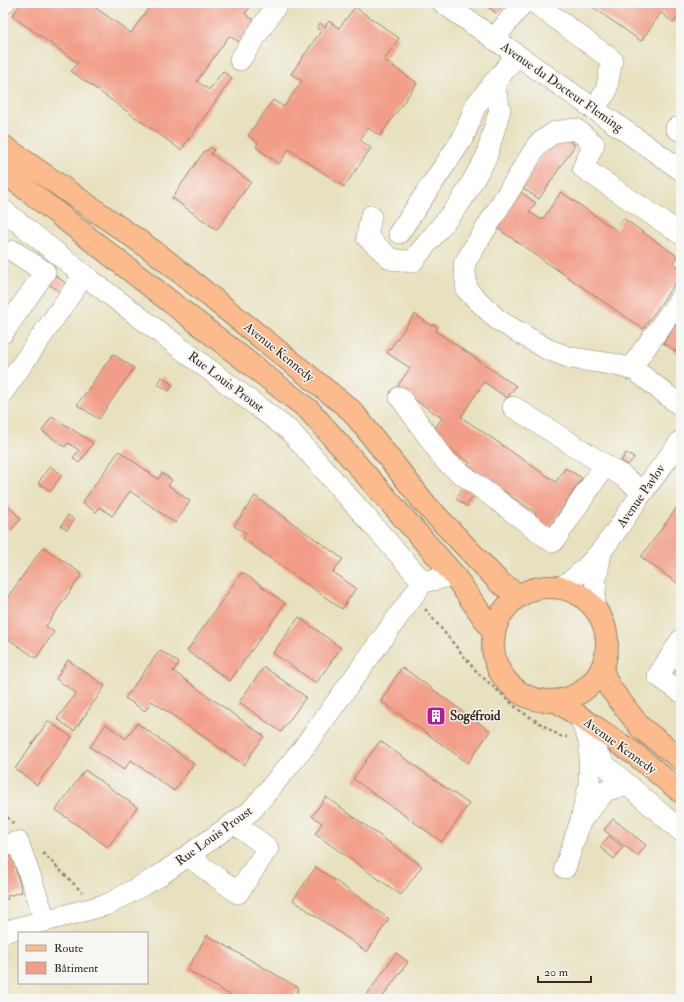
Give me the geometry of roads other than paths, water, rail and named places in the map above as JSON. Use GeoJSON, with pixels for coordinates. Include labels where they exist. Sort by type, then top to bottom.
{"type":"FeatureCollection","features":[{"type":"Feature","properties":{"kind":"main road","name":"Avenue Kennedy"},"geometry":{"type":"LineString","coordinates":[[3,146],[159,255],[352,411],[426,505],[500,583],[520,596]]}},
{"type":"Feature","properties":{"kind":"main road","name":"Avenue Kennedy"},"geometry":{"type":"LineString","coordinates":[[3,171],[309,410],[454,575],[494,632]]}},
{"type":"Feature","properties":{"kind":"main road"},"geometry":{"type":"LineString","coordinates":[[547,587],[561,588],[574,592],[594,607],[603,622],[608,638],[607,655],[602,671],[591,686],[576,696],[558,702],[540,701],[523,695],[508,684],[498,668],[493,651],[494,632],[499,618],[508,605],[520,596],[533,590],[547,587]]}},
{"type":"Feature","properties":{"kind":"main road","name":"Avenue Kennedy"},"geometry":{"type":"LineString","coordinates":[[602,671],[613,693],[640,727],[681,759]]}},
{"type":"Feature","properties":{"kind":"main road","name":"Avenue Kennedy"},"geometry":{"type":"LineString","coordinates":[[558,702],[636,755],[681,792]]}},
{"type":"Feature","properties":{"kind":"street"},"geometry":{"type":"LineString","coordinates":[[240,60],[278,3]]}},
{"type":"Feature","properties":{"kind":"street","name":"Avenue du Docteur Fleming"},"geometry":{"type":"LineString","coordinates":[[443,3],[465,9],[494,39],[681,170]]}},
{"type":"Feature","properties":{"kind":"street"},"geometry":{"type":"LineString","coordinates":[[494,39],[523,3]]}},
{"type":"Feature","properties":{"kind":"street"},"geometry":{"type":"LineString","coordinates":[[535,3],[612,60],[606,92],[594,109]]}},
{"type":"Feature","properties":{"kind":"street"},"geometry":{"type":"LineString","coordinates":[[399,233],[463,138],[476,105],[517,55]]}},
{"type":"Feature","properties":{"kind":"street"},"geometry":{"type":"LineString","coordinates":[[371,216],[367,237],[391,259],[412,262],[460,203],[486,158],[500,109],[494,83]]}},
{"type":"Feature","properties":{"kind":"street"},"geometry":{"type":"LineString","coordinates":[[681,234],[583,168],[594,144],[576,129],[555,132],[538,144],[464,264],[467,290],[498,320],[547,349],[571,358],[612,364],[635,370],[681,406]]}},
{"type":"Feature","properties":{"kind":"street","name":"Rue Louis Proust"},"geometry":{"type":"LineString","coordinates":[[3,210],[84,275],[290,431],[418,589],[302,750],[251,811],[159,876],[109,904],[45,919],[3,932]]}},
{"type":"Feature","properties":{"kind":"street"},"geometry":{"type":"LineString","coordinates":[[3,333],[45,272],[8,258],[29,230]]}},
{"type":"Feature","properties":{"kind":"street"},"geometry":{"type":"LineString","coordinates":[[3,392],[84,275]]}},
{"type":"Feature","properties":{"kind":"street"},"geometry":{"type":"LineString","coordinates":[[630,369],[681,298]]}},
{"type":"Feature","properties":{"kind":"street"},"geometry":{"type":"LineString","coordinates":[[400,397],[446,462],[553,542],[605,465]]}},
{"type":"Feature","properties":{"kind":"street"},"geometry":{"type":"LineString","coordinates":[[514,406],[605,465],[643,492]]}},
{"type":"Feature","properties":{"kind":"street","name":"Avenue Pavlov"},"geometry":{"type":"LineString","coordinates":[[561,588],[578,576],[601,553],[643,492],[680,445]]}},
{"type":"Feature","properties":{"kind":"street","name":"Avenue Pavlov"},"geometry":{"type":"LineString","coordinates":[[594,607],[596,578],[601,553]]}},
{"type":"Feature","properties":{"kind":"street"},"geometry":{"type":"LineString","coordinates":[[418,589],[454,575]]}},
{"type":"Feature","properties":{"kind":"street"},"geometry":{"type":"LineString","coordinates":[[681,640],[658,676],[681,692]]}},
{"type":"Feature","properties":{"kind":"street"},"geometry":{"type":"LineString","coordinates":[[580,718],[590,743],[606,766],[681,831]]}},
{"type":"Feature","properties":{"kind":"street"},"geometry":{"type":"LineString","coordinates":[[565,868],[582,820],[589,786],[590,743]]}},
{"type":"Feature","properties":{"kind":"street"},"geometry":{"type":"LineString","coordinates":[[582,820],[606,790],[628,785]]}},
{"type":"Feature","properties":{"kind":"street"},"geometry":{"type":"LineString","coordinates":[[188,856],[238,894],[268,848],[234,823]]}},
{"type":"Feature","properties":{"kind":"street"},"geometry":{"type":"LineString","coordinates":[[3,846],[18,842],[45,919]]}},
{"type":"Feature","properties":{"kind":"place","name":"Sogéfroid"},"geometry":{"type":"Point","coordinates":[436,716]}}]}
